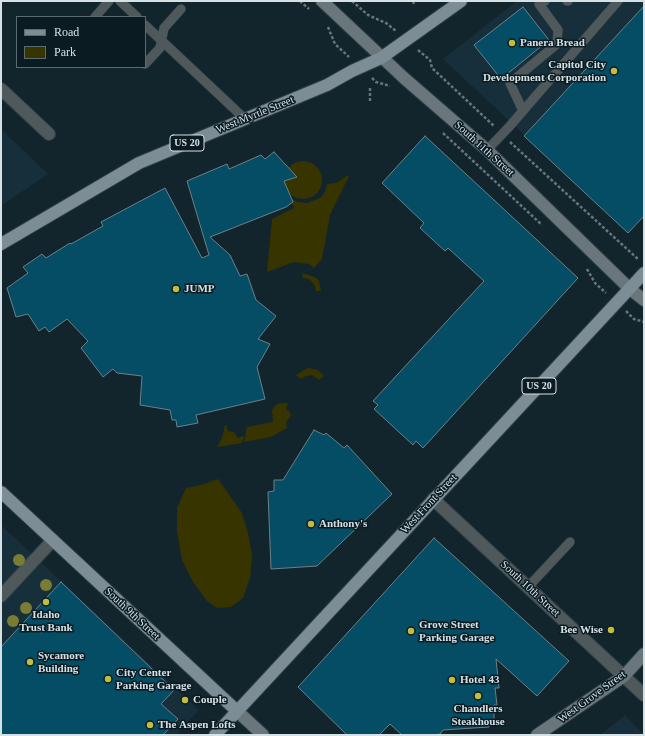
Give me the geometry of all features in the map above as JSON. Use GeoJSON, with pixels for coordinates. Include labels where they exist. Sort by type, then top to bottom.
{"type":"FeatureCollection","features":[{"type":"Feature","properties":{"kind":"main road","name":"West Myrtle Street"},"geometry":{"type":"LineString","coordinates":[[1,244],[87,192],[139,163],[327,86],[352,71],[381,58],[461,1]]}},
{"type":"Feature","properties":{"kind":"main road","name":"West Front Street"},"geometry":{"type":"LineString","coordinates":[[215,735],[644,273]]}},
{"type":"Feature","properties":{"kind":"main road","name":"South 9th Street"},"geometry":{"type":"LineString","coordinates":[[1,492],[237,711]]}},
{"type":"Feature","properties":{"kind":"street","name":"South 11th Street"},"geometry":{"type":"LineString","coordinates":[[322,1],[381,58],[487,150],[630,289],[644,300]]}},
{"type":"Feature","properties":{"kind":"street"},"geometry":{"type":"LineString","coordinates":[[1,89],[50,134]]}},
{"type":"Feature","properties":{"kind":"street","name":"South 10th Street"},"geometry":{"type":"LineString","coordinates":[[433,500],[644,695]]}},
{"type":"Feature","properties":{"kind":"street"},"geometry":{"type":"LineString","coordinates":[[1,596],[53,540]]}},
{"type":"Feature","properties":{"kind":"street","name":"West Grove Street"},"geometry":{"type":"LineString","coordinates":[[537,735],[624,676],[644,654]]}},
{"type":"Feature","properties":{"kind":"street","name":"South 9th Street"},"geometry":{"type":"LineString","coordinates":[[237,711],[264,735]]}},
{"type":"Feature","properties":{"kind":"lane"},"geometry":{"type":"LineString","coordinates":[[95,16],[109,1]]}},
{"type":"Feature","properties":{"kind":"lane"},"geometry":{"type":"LineString","coordinates":[[120,1],[136,16]]}},
{"type":"Feature","properties":{"kind":"lane"},"geometry":{"type":"LineString","coordinates":[[523,111],[510,83],[557,44],[558,30],[539,4],[545,1]]}},
{"type":"Feature","properties":{"kind":"lane"},"geometry":{"type":"LineString","coordinates":[[487,150],[523,111],[618,1]]}},
{"type":"Feature","properties":{"kind":"lane"},"geometry":{"type":"LineString","coordinates":[[146,64],[160,48],[164,28],[181,9]]}},
{"type":"Feature","properties":{"kind":"lane"},"geometry":{"type":"LineString","coordinates":[[146,26],[245,119]]}},
{"type":"Feature","properties":{"kind":"lane"},"geometry":{"type":"LineString","coordinates":[[528,587],[570,542]]}},
{"type":"Feature","properties":{"kind":"path"},"geometry":{"type":"LineString","coordinates":[[352,1],[368,15],[386,23]]}},
{"type":"Feature","properties":{"kind":"path"},"geometry":{"type":"LineString","coordinates":[[430,60],[432,68],[490,123]]}},
{"type":"Feature","properties":{"kind":"path"},"geometry":{"type":"LineString","coordinates":[[376,82],[394,87]]}},
{"type":"Feature","properties":{"kind":"path"},"geometry":{"type":"LineString","coordinates":[[370,88],[370,104]]}},
{"type":"Feature","properties":{"kind":"path"},"geometry":{"type":"LineString","coordinates":[[441,131],[546,229]]}},
{"type":"Feature","properties":{"kind":"path"},"geometry":{"type":"LineString","coordinates":[[516,147],[644,264]]}},
{"type":"Feature","properties":{"kind":"path"},"geometry":{"type":"LineString","coordinates":[[587,268],[595,283]]}},
{"type":"Feature","properties":{"kind":"path"},"geometry":{"type":"LineString","coordinates":[[634,319],[644,322]]}},
{"type":"Feature","properties":{"kind":"shaded area"},"geometry":{"type":"Polygon","coordinates":[[[517,1],[644,1],[644,215],[628,232],[443,59],[517,1]]]}},
{"type":"Feature","properties":{"kind":"shaded area"},"geometry":{"type":"Polygon","coordinates":[[[1,129],[48,174],[1,206],[1,129]]]}},
{"type":"Feature","properties":{"kind":"shaded area"},"geometry":{"type":"Polygon","coordinates":[[[1,525],[199,710],[176,735],[1,735],[1,525]]]}},
{"type":"Feature","properties":{"kind":"shaded area"},"geometry":{"type":"Polygon","coordinates":[[[625,715],[644,735],[600,735],[625,715]]]}},
{"type":"Feature","properties":{"kind":"green space"},"geometry":{"type":"Polygon","coordinates":[[[303,161],[313,164],[319,170],[322,180],[319,190],[313,196],[303,199],[293,196],[287,190],[284,180],[287,170],[293,164],[303,161]]]}},
{"type":"Feature","properties":{"kind":"green space"},"geometry":{"type":"Polygon","coordinates":[[[349,176],[330,215],[322,259],[314,268],[309,264],[294,262],[267,272],[272,219],[294,208],[291,199],[298,202],[307,203],[320,198],[325,192],[327,184],[336,183],[349,176]]]}},
{"type":"Feature","properties":{"kind":"green space"},"geometry":{"type":"Polygon","coordinates":[[[302,273],[315,277],[319,281],[321,291],[316,291],[314,284],[309,279],[303,278],[302,273]]]}},
{"type":"Feature","properties":{"kind":"green space"},"geometry":{"type":"Polygon","coordinates":[[[309,368],[318,370],[324,376],[319,380],[312,375],[301,379],[296,375],[309,368]]]}},
{"type":"Feature","properties":{"kind":"green space"},"geometry":{"type":"Polygon","coordinates":[[[288,403],[286,409],[290,412],[291,416],[286,422],[287,428],[271,437],[244,442],[247,427],[273,422],[272,410],[277,404],[288,403]]]}},
{"type":"Feature","properties":{"kind":"green space"},"geometry":{"type":"Polygon","coordinates":[[[225,425],[228,431],[234,432],[238,438],[244,436],[242,443],[217,447],[222,438],[225,425]]]}},
{"type":"Feature","properties":{"kind":"green space"},"geometry":{"type":"Polygon","coordinates":[[[218,479],[242,513],[248,533],[252,555],[250,578],[243,598],[231,607],[217,608],[207,601],[193,582],[182,560],[177,531],[177,508],[186,488],[218,479]]]}},
{"type":"Feature","properties":{"kind":"building","name":"Capitol City Development Corporation"},"geometry":{"type":"Polygon","coordinates":[[[644,6],[644,216],[628,233],[524,136],[644,6]]]}},
{"type":"Feature","properties":{"kind":"building","name":"Panera Bread"},"geometry":{"type":"Polygon","coordinates":[[[523,7],[549,40],[501,79],[474,45],[523,7]]]}},
{"type":"Feature","properties":{"kind":"building"},"geometry":{"type":"Polygon","coordinates":[[[425,136],[578,278],[423,448],[416,441],[413,445],[374,409],[378,405],[373,401],[484,281],[448,248],[445,251],[420,228],[424,223],[382,183],[425,136]]]}},
{"type":"Feature","properties":{"kind":"building","name":"JUMP"},"geometry":{"type":"Polygon","coordinates":[[[274,152],[297,177],[284,181],[293,202],[286,207],[210,237],[230,255],[240,276],[247,274],[256,300],[276,316],[258,339],[270,344],[257,367],[265,399],[196,415],[198,423],[177,427],[176,420],[172,420],[170,410],[140,405],[142,376],[117,373],[113,369],[103,377],[81,348],[88,341],[67,319],[49,332],[45,327],[39,331],[28,314],[16,317],[7,288],[28,273],[23,267],[42,254],[46,258],[70,243],[71,244],[103,226],[101,222],[165,188],[202,258],[209,255],[187,181],[227,164],[229,169],[261,155],[265,159],[274,152]]]}},
{"type":"Feature","properties":{"kind":"building"},"geometry":{"type":"Polygon","coordinates":[[[314,430],[324,435],[326,433],[344,448],[347,445],[392,494],[317,566],[271,569],[268,492],[274,491],[274,480],[283,480],[314,430]]]}},
{"type":"Feature","properties":{"kind":"building","name":"Grove Street Parking Garage"},"geometry":{"type":"Polygon","coordinates":[[[434,538],[569,661],[537,696],[496,659],[499,688],[495,688],[497,705],[494,705],[494,720],[489,721],[489,727],[443,730],[440,734],[434,735],[402,735],[390,724],[379,735],[347,735],[298,687],[434,538]]]}},
{"type":"Feature","properties":{"kind":"building"},"geometry":{"type":"Polygon","coordinates":[[[61,582],[174,690],[161,704],[178,719],[163,735],[1,735],[1,647],[61,582]]]}},
{"type":"Feature","properties":{"kind":"place","name":"Panera Bread"},"geometry":{"type":"Point","coordinates":[512,43]}},
{"type":"Feature","properties":{"kind":"place","name":"Capitol City Development Corporation"},"geometry":{"type":"Point","coordinates":[614,71]}},
{"type":"Feature","properties":{"kind":"place","name":"JUMP"},"geometry":{"type":"Point","coordinates":[176,289]}},
{"type":"Feature","properties":{"kind":"place","name":"Anthony's"},"geometry":{"type":"Point","coordinates":[311,524]}},
{"type":"Feature","properties":{"kind":"place","name":"Idaho Trust Bank"},"geometry":{"type":"Point","coordinates":[46,602]}},
{"type":"Feature","properties":{"kind":"place","name":"Bee Wise"},"geometry":{"type":"Point","coordinates":[611,630]}},
{"type":"Feature","properties":{"kind":"place","name":"Grove Street Parking Garage"},"geometry":{"type":"Point","coordinates":[411,631]}},
{"type":"Feature","properties":{"kind":"place","name":"Sycamore Building"},"geometry":{"type":"Point","coordinates":[30,662]}},
{"type":"Feature","properties":{"kind":"place","name":"City Center Parking Garage"},"geometry":{"type":"Point","coordinates":[108,679]}},
{"type":"Feature","properties":{"kind":"place","name":"Hotel 43"},"geometry":{"type":"Point","coordinates":[452,680]}},
{"type":"Feature","properties":{"kind":"place","name":"Chandlers Steakhouse"},"geometry":{"type":"Point","coordinates":[478,696]}},
{"type":"Feature","properties":{"kind":"place","name":"Couple"},"geometry":{"type":"Point","coordinates":[185,700]}},
{"type":"Feature","properties":{"kind":"place","name":"The Aspen Lofts"},"geometry":{"type":"Point","coordinates":[150,725]}}]}
